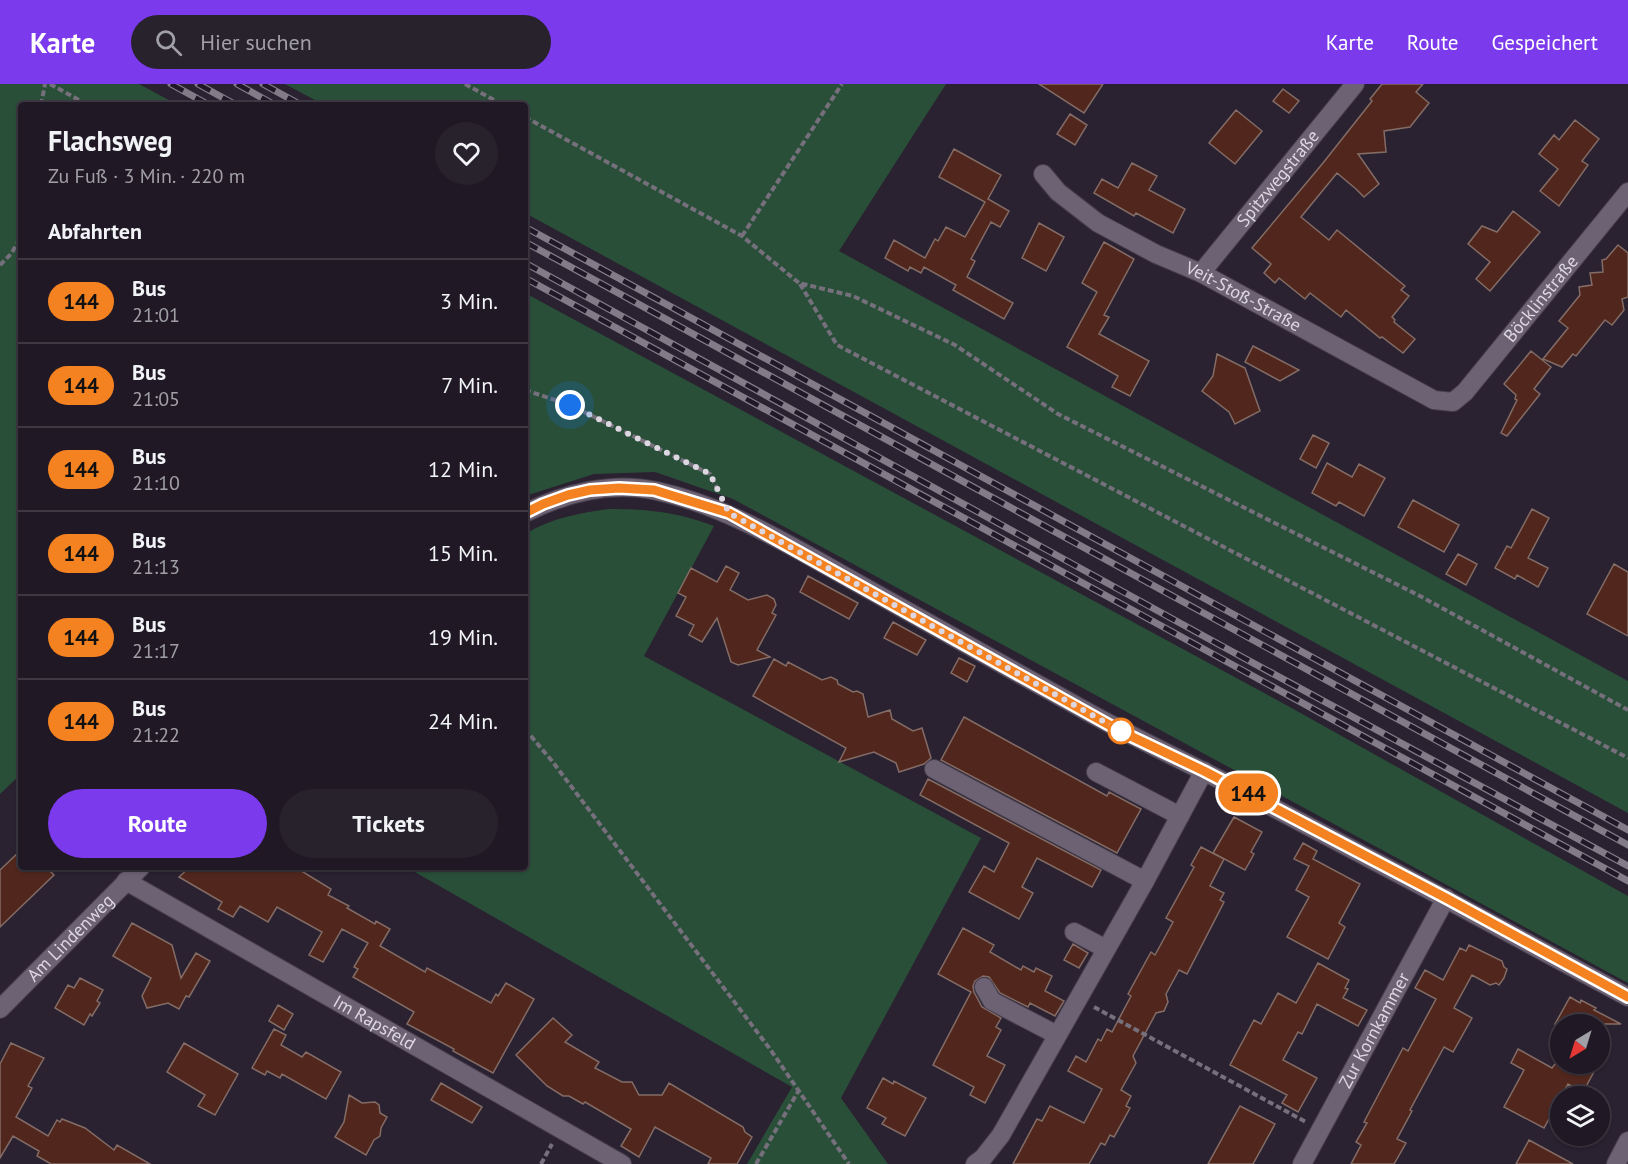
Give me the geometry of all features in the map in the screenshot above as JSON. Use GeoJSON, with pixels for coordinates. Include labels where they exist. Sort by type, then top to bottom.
{"type":"FeatureCollection","features":[{"type":"Feature","properties":{"kind":"street","name":"Spitzwegstraße"},"geometry":{"type":"LineString","coordinates":[[1201,273],[1355,84]]}},
{"type":"Feature","properties":{"kind":"street","name":"Veit-Stoß-Straße"},"geometry":{"type":"LineString","coordinates":[[1043,174],[1058,192],[1098,223],[1156,254],[1201,273],[1434,400],[1453,402]]}},
{"type":"Feature","properties":{"kind":"street","name":"Böcklinstraße"},"geometry":{"type":"LineString","coordinates":[[1453,402],[1465,392],[1628,192]]}},
{"type":"Feature","properties":{"kind":"street"},"geometry":{"type":"LineString","coordinates":[[528,512],[568,495],[590,490],[619,488],[654,490],[729,513],[1120,731],[1204,771],[1628,997]]}},
{"type":"Feature","properties":{"kind":"street"},"geometry":{"type":"LineString","coordinates":[[934,769],[1145,881]]}},
{"type":"Feature","properties":{"kind":"street"},"geometry":{"type":"LineString","coordinates":[[975,1164],[1001,1136],[1145,881],[1204,771]]}},
{"type":"Feature","properties":{"kind":"street"},"geometry":{"type":"LineString","coordinates":[[1096,772],[1180,816]]}},
{"type":"Feature","properties":{"kind":"street","name":"Am Lindenweg"},"geometry":{"type":"LineString","coordinates":[[0,1009],[138,870]]}},
{"type":"Feature","properties":{"kind":"street","name":"Im Rapsfeld"},"geometry":{"type":"LineString","coordinates":[[126,881],[622,1164]]}},
{"type":"Feature","properties":{"kind":"street","name":"Zur Kornkammer"},"geometry":{"type":"LineString","coordinates":[[1302,1164],[1446,898]]}},
{"type":"Feature","properties":{"kind":"street"},"geometry":{"type":"LineString","coordinates":[[1074,932],[1106,948]]}},
{"type":"Feature","properties":{"kind":"street"},"geometry":{"type":"LineString","coordinates":[[984,987],[992,1001],[1057,1035]]}},
{"type":"Feature","properties":{"kind":"street"},"geometry":{"type":"LineString","coordinates":[[1616,1164],[1628,1141]]}},
{"type":"Feature","properties":{"kind":"path"},"geometry":{"type":"LineString","coordinates":[[42,102],[45,84]]}},
{"type":"Feature","properties":{"kind":"path"},"geometry":{"type":"LineString","coordinates":[[50,84],[83,102]]}},
{"type":"Feature","properties":{"kind":"path"},"geometry":{"type":"LineString","coordinates":[[465,84],[498,102]]}},
{"type":"Feature","properties":{"kind":"path"},"geometry":{"type":"LineString","coordinates":[[742,236],[842,84]]}},
{"type":"Feature","properties":{"kind":"path"},"geometry":{"type":"LineString","coordinates":[[528,119],[742,236],[799,283],[837,345],[1628,758]]}},
{"type":"Feature","properties":{"kind":"path"},"geometry":{"type":"LineString","coordinates":[[0,265],[12,254],[18,243]]}},
{"type":"Feature","properties":{"kind":"path"},"geometry":{"type":"LineString","coordinates":[[799,283],[853,296],[955,345],[1058,414],[1420,596],[1628,710]]}},
{"type":"Feature","properties":{"kind":"path"},"geometry":{"type":"LineString","coordinates":[[528,391],[570,405],[710,474],[729,513]]}},
{"type":"Feature","properties":{"kind":"path"},"geometry":{"type":"LineString","coordinates":[[528,733],[552,761],[799,1090],[849,1164]]}},
{"type":"Feature","properties":{"kind":"path"},"geometry":{"type":"LineString","coordinates":[[1077,998],[1320,1129]]}},
{"type":"Feature","properties":{"kind":"path"},"geometry":{"type":"LineString","coordinates":[[756,1164],[799,1090]]}},
{"type":"Feature","properties":{"kind":"green space"},"geometry":{"type":"Polygon","coordinates":[[[0,84],[139,84],[172,102],[18,102],[18,777],[0,794],[0,84]]]}},
{"type":"Feature","properties":{"kind":"green space"},"geometry":{"type":"Polygon","coordinates":[[[285,84],[946,84],[839,251],[1628,681],[1628,813],[528,215],[528,102],[318,102],[285,84]]]}},
{"type":"Feature","properties":{"kind":"green space"},"geometry":{"type":"Polygon","coordinates":[[[528,295],[1288,706],[1628,896],[1628,983],[733,499],[655,472],[594,474],[528,495],[528,295]]]}},
{"type":"Feature","properties":{"kind":"green space"},"geometry":{"type":"Polygon","coordinates":[[[609,509],[662,512],[714,526],[644,656],[981,838],[841,1098],[888,1164],[747,1164],[792,1087],[411,870],[528,870],[528,532],[555,520],[609,509]]]}},
{"type":"Feature","properties":{"kind":"building"},"geometry":{"type":"Polygon","coordinates":[[[1039,84],[1103,84],[1084,113],[1039,84]]]}},
{"type":"Feature","properties":{"kind":"building"},"geometry":{"type":"Polygon","coordinates":[[[1382,84],[1423,84],[1416,92],[1429,103],[1410,127],[1384,131],[1386,152],[1358,154],[1379,184],[1364,197],[1337,173],[1301,217],[1329,240],[1337,230],[1405,286],[1401,290],[1409,296],[1392,317],[1394,322],[1415,339],[1403,353],[1382,337],[1380,338],[1346,310],[1341,317],[1310,293],[1305,299],[1279,278],[1275,283],[1264,273],[1271,264],[1252,248],[1323,163],[1372,101],[1370,99],[1382,84]]]}},
{"type":"Feature","properties":{"kind":"building"},"geometry":{"type":"Polygon","coordinates":[[[1283,89],[1299,101],[1289,113],[1273,101],[1283,89]]]}},
{"type":"Feature","properties":{"kind":"building"},"geometry":{"type":"Polygon","coordinates":[[[1236,110],[1262,131],[1235,164],[1209,143],[1236,110]]]}},
{"type":"Feature","properties":{"kind":"building"},"geometry":{"type":"Polygon","coordinates":[[[1070,114],[1087,125],[1075,145],[1057,134],[1070,114]]]}},
{"type":"Feature","properties":{"kind":"building"},"geometry":{"type":"Polygon","coordinates":[[[1575,120],[1599,139],[1582,161],[1588,165],[1559,206],[1540,191],[1558,169],[1539,154],[1554,135],[1559,140],[1575,120]]]}},
{"type":"Feature","properties":{"kind":"building"},"geometry":{"type":"Polygon","coordinates":[[[954,149],[1001,175],[988,199],[1009,211],[1000,227],[991,222],[971,259],[975,261],[967,277],[1013,303],[1004,319],[953,290],[956,285],[924,267],[921,273],[910,267],[908,271],[885,258],[894,240],[925,258],[935,239],[938,241],[946,227],[965,237],[985,202],[939,177],[954,149]]]}},
{"type":"Feature","properties":{"kind":"building"},"geometry":{"type":"Polygon","coordinates":[[[1132,163],[1157,176],[1149,190],[1185,209],[1173,233],[1136,213],[1134,216],[1094,193],[1102,179],[1118,188],[1132,163]]]}},
{"type":"Feature","properties":{"kind":"building"},"geometry":{"type":"Polygon","coordinates":[[[1513,211],[1540,232],[1490,291],[1476,279],[1490,262],[1468,244],[1482,226],[1497,232],[1513,211]]]}},
{"type":"Feature","properties":{"kind":"building"},"geometry":{"type":"Polygon","coordinates":[[[1039,223],[1064,237],[1046,271],[1022,258],[1039,223]]]}},
{"type":"Feature","properties":{"kind":"building"},"geometry":{"type":"Polygon","coordinates":[[[1104,242],[1134,259],[1104,315],[1109,317],[1099,334],[1149,361],[1130,396],[1112,387],[1118,376],[1067,347],[1097,292],[1082,283],[1104,242]]]}},
{"type":"Feature","properties":{"kind":"building"},"geometry":{"type":"Polygon","coordinates":[[[1618,245],[1628,253],[1628,297],[1622,299],[1624,310],[1612,325],[1605,320],[1576,356],[1573,354],[1562,367],[1543,359],[1568,328],[1559,321],[1580,295],[1579,287],[1592,285],[1590,273],[1603,272],[1602,260],[1606,259],[1618,245]]]}},
{"type":"Feature","properties":{"kind":"building"},"geometry":{"type":"Polygon","coordinates":[[[1253,346],[1299,370],[1280,381],[1245,362],[1253,346]]]}},
{"type":"Feature","properties":{"kind":"building"},"geometry":{"type":"Polygon","coordinates":[[[1531,351],[1551,367],[1534,389],[1540,394],[1507,436],[1501,433],[1517,400],[1516,395],[1504,384],[1531,351]]]}},
{"type":"Feature","properties":{"kind":"building"},"geometry":{"type":"Polygon","coordinates":[[[1217,354],[1245,368],[1260,411],[1235,424],[1229,412],[1202,391],[1213,376],[1217,354]]]}},
{"type":"Feature","properties":{"kind":"building"},"geometry":{"type":"Polygon","coordinates":[[[1313,435],[1329,443],[1316,468],[1300,459],[1313,435]]]}},
{"type":"Feature","properties":{"kind":"building"},"geometry":{"type":"Polygon","coordinates":[[[1327,463],[1352,477],[1359,464],[1385,478],[1364,516],[1339,502],[1336,506],[1312,493],[1327,463]]]}},
{"type":"Feature","properties":{"kind":"building"},"geometry":{"type":"Polygon","coordinates":[[[1413,500],[1459,525],[1444,552],[1398,527],[1413,500]]]}},
{"type":"Feature","properties":{"kind":"building"},"geometry":{"type":"Polygon","coordinates":[[[1532,509],[1549,518],[1528,558],[1548,568],[1538,587],[1517,575],[1515,579],[1495,568],[1507,546],[1511,548],[1532,509]]]}},
{"type":"Feature","properties":{"kind":"building"},"geometry":{"type":"Polygon","coordinates":[[[1458,554],[1477,564],[1466,585],[1446,574],[1458,554]]]}},
{"type":"Feature","properties":{"kind":"building"},"geometry":{"type":"Polygon","coordinates":[[[1614,564],[1628,572],[1628,636],[1587,614],[1614,564]]]}},
{"type":"Feature","properties":{"kind":"building"},"geometry":{"type":"Polygon","coordinates":[[[726,566],[739,573],[730,590],[748,600],[767,595],[774,599],[776,605],[772,613],[776,615],[757,650],[770,657],[738,665],[731,662],[717,618],[702,642],[689,635],[694,625],[676,616],[686,597],[678,593],[691,568],[717,582],[726,566]]]}},
{"type":"Feature","properties":{"kind":"building"},"geometry":{"type":"Polygon","coordinates":[[[808,576],[858,603],[849,619],[800,592],[808,576]]]}},
{"type":"Feature","properties":{"kind":"building"},"geometry":{"type":"Polygon","coordinates":[[[893,622],[926,640],[917,655],[884,638],[893,622]]]}},
{"type":"Feature","properties":{"kind":"building"},"geometry":{"type":"Polygon","coordinates":[[[959,658],[975,666],[967,682],[951,673],[959,658]]]}},
{"type":"Feature","properties":{"kind":"building"},"geometry":{"type":"Polygon","coordinates":[[[774,659],[786,666],[788,662],[822,680],[831,677],[837,680],[838,684],[853,692],[863,694],[868,717],[890,710],[892,719],[913,731],[922,728],[931,758],[924,764],[899,772],[896,763],[874,752],[839,762],[846,748],[753,696],[774,659]]]}},
{"type":"Feature","properties":{"kind":"building"},"geometry":{"type":"Polygon","coordinates":[[[964,717],[1107,796],[1109,792],[1141,809],[1117,853],[941,760],[964,717]]]}},
{"type":"Feature","properties":{"kind":"building"},"geometry":{"type":"Polygon","coordinates":[[[928,779],[1101,870],[1092,887],[1037,858],[1022,887],[1033,893],[1019,919],[969,892],[984,866],[994,872],[1009,843],[920,795],[928,779]]]}},
{"type":"Feature","properties":{"kind":"building"},"geometry":{"type":"Polygon","coordinates":[[[1234,817],[1262,832],[1251,852],[1254,854],[1245,870],[1213,853],[1234,817]]]}},
{"type":"Feature","properties":{"kind":"building"},"geometry":{"type":"Polygon","coordinates":[[[1303,843],[1317,851],[1313,859],[1360,884],[1339,923],[1345,927],[1328,959],[1287,937],[1309,897],[1296,890],[1309,866],[1294,859],[1303,843]]]}},
{"type":"Feature","properties":{"kind":"building"},"geometry":{"type":"Polygon","coordinates":[[[1201,847],[1224,859],[1210,886],[1224,893],[1220,900],[1224,902],[1187,974],[1179,970],[1166,994],[1168,1002],[1164,1011],[1156,1013],[1133,1056],[1136,1063],[1121,1090],[1131,1096],[1126,1106],[1130,1108],[1114,1137],[1110,1135],[1105,1145],[1101,1143],[1089,1164],[1013,1164],[1037,1119],[1042,1121],[1050,1106],[1084,1123],[1102,1089],[1068,1071],[1076,1056],[1086,1062],[1098,1039],[1101,1041],[1107,1029],[1112,1032],[1131,996],[1128,994],[1151,952],[1155,955],[1173,922],[1166,918],[1194,867],[1191,865],[1201,847]]]}},
{"type":"Feature","properties":{"kind":"building"},"geometry":{"type":"Polygon","coordinates":[[[18,853],[18,870],[49,870],[54,875],[0,927],[0,870],[18,853]]]}},
{"type":"Feature","properties":{"kind":"building"},"geometry":{"type":"Polygon","coordinates":[[[187,870],[300,870],[331,889],[328,895],[349,906],[347,908],[375,924],[376,921],[390,929],[380,946],[425,972],[427,968],[491,1003],[506,983],[534,999],[493,1073],[407,1024],[414,1012],[353,977],[358,969],[354,967],[368,943],[342,929],[323,962],[309,955],[322,932],[277,907],[268,922],[240,906],[233,917],[218,909],[222,902],[179,877],[187,870]]]}},
{"type":"Feature","properties":{"kind":"building"},"geometry":{"type":"Polygon","coordinates":[[[132,923],[172,945],[181,978],[196,953],[210,961],[189,997],[186,996],[179,1009],[168,1003],[147,1008],[142,996],[151,978],[113,956],[132,923]]]}},
{"type":"Feature","properties":{"kind":"building"},"geometry":{"type":"Polygon","coordinates":[[[963,928],[994,945],[990,952],[1021,970],[1023,966],[1034,972],[1036,968],[1052,976],[1045,991],[1064,1001],[1055,1016],[1030,1003],[1028,1007],[1000,993],[989,977],[983,976],[975,981],[974,992],[982,1007],[1001,1018],[996,1027],[1001,1030],[987,1056],[1005,1065],[985,1103],[970,1095],[974,1087],[933,1065],[971,992],[938,974],[963,928]]]}},
{"type":"Feature","properties":{"kind":"building"},"geometry":{"type":"Polygon","coordinates":[[[1073,944],[1088,953],[1079,968],[1064,960],[1073,944]]]}},
{"type":"Feature","properties":{"kind":"building"},"geometry":{"type":"Polygon","coordinates":[[[1469,945],[1502,961],[1507,969],[1504,978],[1499,985],[1496,983],[1490,985],[1472,975],[1454,1008],[1472,1018],[1453,1052],[1444,1047],[1410,1110],[1412,1111],[1397,1139],[1406,1143],[1394,1164],[1351,1164],[1361,1145],[1356,1142],[1367,1123],[1364,1122],[1403,1048],[1408,1051],[1436,999],[1415,988],[1425,970],[1443,980],[1460,948],[1466,951],[1469,945]]]}},
{"type":"Feature","properties":{"kind":"building"},"geometry":{"type":"Polygon","coordinates":[[[1318,963],[1349,980],[1345,988],[1348,989],[1343,998],[1367,1010],[1358,1026],[1317,1004],[1302,1034],[1298,1032],[1283,1060],[1317,1078],[1298,1112],[1282,1103],[1287,1095],[1230,1065],[1254,1020],[1261,1024],[1278,993],[1296,1003],[1318,963]]]}},
{"type":"Feature","properties":{"kind":"building"},"geometry":{"type":"Polygon","coordinates":[[[80,978],[103,990],[97,1001],[100,1003],[84,1025],[55,1008],[68,985],[74,988],[80,978]]]}},
{"type":"Feature","properties":{"kind":"building"},"geometry":{"type":"Polygon","coordinates":[[[1570,997],[1596,1008],[1594,1010],[1602,1014],[1561,1014],[1570,997]]]}},
{"type":"Feature","properties":{"kind":"building"},"geometry":{"type":"Polygon","coordinates":[[[278,1005],[293,1014],[284,1030],[269,1021],[278,1005]]]}},
{"type":"Feature","properties":{"kind":"building"},"geometry":{"type":"Polygon","coordinates":[[[553,1018],[572,1035],[565,1042],[599,1062],[595,1068],[622,1082],[632,1082],[639,1095],[662,1095],[669,1083],[743,1127],[745,1132],[752,1137],[737,1164],[708,1164],[711,1158],[655,1127],[639,1157],[621,1146],[631,1129],[585,1102],[583,1104],[569,1096],[563,1096],[547,1086],[516,1055],[553,1018]]]}},
{"type":"Feature","properties":{"kind":"building"},"geometry":{"type":"Polygon","coordinates":[[[1610,1018],[1621,1024],[1610,1024],[1610,1018]]]}},
{"type":"Feature","properties":{"kind":"building"},"geometry":{"type":"Polygon","coordinates":[[[274,1029],[286,1035],[281,1045],[302,1057],[306,1052],[341,1072],[326,1099],[282,1074],[280,1078],[267,1071],[265,1075],[252,1068],[274,1029]]]}},
{"type":"Feature","properties":{"kind":"building"},"geometry":{"type":"Polygon","coordinates":[[[11,1043],[44,1058],[28,1086],[32,1088],[16,1117],[48,1136],[57,1120],[60,1122],[62,1119],[85,1128],[114,1150],[117,1145],[150,1164],[51,1164],[37,1156],[39,1151],[13,1136],[0,1158],[0,1064],[11,1043]]]}},
{"type":"Feature","properties":{"kind":"building"},"geometry":{"type":"Polygon","coordinates":[[[184,1043],[238,1074],[215,1115],[198,1106],[205,1095],[167,1072],[184,1043]]]}},
{"type":"Feature","properties":{"kind":"building"},"geometry":{"type":"Polygon","coordinates":[[[1518,1049],[1550,1067],[1550,1074],[1593,1074],[1586,1086],[1568,1084],[1567,1086],[1550,1086],[1550,1117],[1544,1128],[1504,1107],[1524,1070],[1511,1063],[1518,1049]]]}},
{"type":"Feature","properties":{"kind":"building"},"geometry":{"type":"Polygon","coordinates":[[[883,1078],[893,1084],[894,1081],[926,1098],[905,1136],[882,1124],[886,1118],[867,1108],[883,1078]]]}},
{"type":"Feature","properties":{"kind":"building"},"geometry":{"type":"Polygon","coordinates":[[[441,1083],[482,1107],[472,1123],[431,1100],[441,1083]]]}},
{"type":"Feature","properties":{"kind":"building"},"geometry":{"type":"Polygon","coordinates":[[[349,1095],[362,1103],[375,1102],[379,1105],[380,1113],[387,1117],[381,1128],[380,1136],[374,1140],[366,1155],[335,1137],[344,1122],[349,1095]]]}},
{"type":"Feature","properties":{"kind":"building"},"geometry":{"type":"Polygon","coordinates":[[[1240,1106],[1275,1124],[1253,1164],[1208,1164],[1240,1106]]]}},
{"type":"Feature","properties":{"kind":"building"},"geometry":{"type":"Polygon","coordinates":[[[1529,1140],[1573,1164],[1516,1164],[1529,1140]]]}},
{"type":"Feature","properties":{"kind":"railway"},"geometry":{"type":"LineString","coordinates":[[171,84],[204,102]]}},
{"type":"Feature","properties":{"kind":"railway"},"geometry":{"type":"LineString","coordinates":[[198,84],[231,102]]}},
{"type":"Feature","properties":{"kind":"railway"},"geometry":{"type":"LineString","coordinates":[[237,84],[270,102]]}},
{"type":"Feature","properties":{"kind":"railway"},"geometry":{"type":"LineString","coordinates":[[263,84],[296,102]]}},
{"type":"Feature","properties":{"kind":"railway"},"geometry":{"type":"LineString","coordinates":[[528,229],[1628,830]]}},
{"type":"Feature","properties":{"kind":"railway"},"geometry":{"type":"LineString","coordinates":[[528,244],[1628,845]]}},
{"type":"Feature","properties":{"kind":"railway"},"geometry":{"type":"LineString","coordinates":[[528,265],[1628,866]]}},
{"type":"Feature","properties":{"kind":"railway"},"geometry":{"type":"LineString","coordinates":[[528,280],[1628,881]]}},
{"type":"Feature","properties":{"kind":"bus line","name":"144"},"geometry":{"type":"LineString","coordinates":[[528,512],[568,495],[590,490],[619,488],[654,490],[729,513],[1120,731],[1204,771],[1628,997]]}},
{"type":"Feature","properties":{"kind":"route"},"geometry":{"type":"LineString","coordinates":[[570,405],[710,474],[729,513],[1121,731]]}}]}
